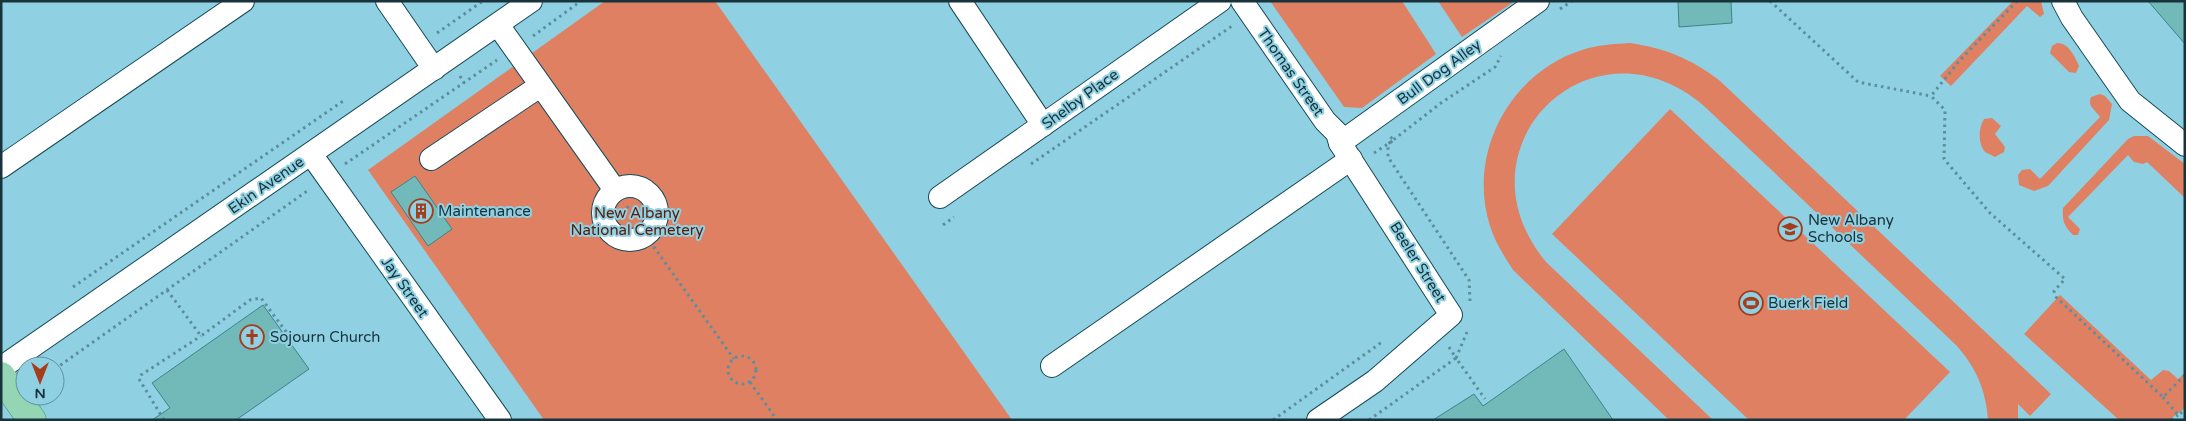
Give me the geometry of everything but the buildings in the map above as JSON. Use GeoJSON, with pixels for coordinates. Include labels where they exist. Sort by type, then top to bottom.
{"type":"FeatureCollection","features":[{"type":"Feature","properties":{"kind":"main road"},"geometry":{"type":"LineString","coordinates":[[1,376],[32,420]]}},
{"type":"Feature","properties":{"kind":"street"},"geometry":{"type":"LineString","coordinates":[[1,167],[243,1]]}},
{"type":"Feature","properties":{"kind":"street"},"geometry":{"type":"LineString","coordinates":[[387,1],[434,68]]}},
{"type":"Feature","properties":{"kind":"street","name":"Ekin Avenue"},"geometry":{"type":"LineString","coordinates":[[1,368],[532,1]]}},
{"type":"Feature","properties":{"kind":"street"},"geometry":{"type":"LineString","coordinates":[[960,1],[1043,125]]}},
{"type":"Feature","properties":{"kind":"street","name":"Shelby Place"},"geometry":{"type":"LineString","coordinates":[[940,197],[1220,1]]}},
{"type":"Feature","properties":{"kind":"street"},"geometry":{"type":"LineString","coordinates":[[2063,1],[2072,18],[2130,101],[2152,121],[2185,145]]}},
{"type":"Feature","properties":{"kind":"street","name":"Bull Dog Alley"},"geometry":{"type":"LineString","coordinates":[[1052,366],[1345,151],[1547,7]]}},
{"type":"Feature","properties":{"kind":"street","name":"Thomas Street"},"geometry":{"type":"LineString","coordinates":[[1239,12],[1337,133],[1345,151]]}},
{"type":"Feature","properties":{"kind":"street"},"geometry":{"type":"LineString","coordinates":[[498,25],[615,190]]}},
{"type":"Feature","properties":{"kind":"street"},"geometry":{"type":"LineString","coordinates":[[431,159],[540,86]]}},
{"type":"Feature","properties":{"kind":"street","name":"Beeler Street"},"geometry":{"type":"LineString","coordinates":[[1318,420],[1375,381],[1451,316],[1345,151]]}},
{"type":"Feature","properties":{"kind":"street","name":"Jay Street"},"geometry":{"type":"LineString","coordinates":[[311,154],[322,186],[500,420]]}},
{"type":"Feature","properties":{"kind":"street"},"geometry":{"type":"LineString","coordinates":[[632,186],[647,192],[653,198],[657,214],[652,230],[646,236],[629,241],[613,235],[606,228],[603,220],[604,203],[615,190],[632,186]]}},
{"type":"Feature","properties":{"kind":"path"},"geometry":{"type":"LineString","coordinates":[[432,36],[482,1]]}},
{"type":"Feature","properties":{"kind":"path"},"geometry":{"type":"LineString","coordinates":[[65,362],[311,188],[322,186],[581,1]]}},
{"type":"Feature","properties":{"kind":"path"},"geometry":{"type":"LineString","coordinates":[[1547,7],[1572,1]]}},
{"type":"Feature","properties":{"kind":"path"},"geometry":{"type":"LineString","coordinates":[[1770,1],[1858,82],[1931,96],[1945,110],[1944,159],[1990,213],[2066,279],[2054,291],[2056,297],[2163,397],[2178,415]]}},
{"type":"Feature","properties":{"kind":"path"},"geometry":{"type":"LineString","coordinates":[[1931,96],[1960,60],[2018,1]]}},
{"type":"Feature","properties":{"kind":"path"},"geometry":{"type":"LineString","coordinates":[[1025,168],[1239,12]]}},
{"type":"Feature","properties":{"kind":"path"},"geometry":{"type":"LineString","coordinates":[[1470,311],[1469,280],[1388,158],[1387,150],[1388,144],[1441,104],[1495,67],[1503,53]]}},
{"type":"Feature","properties":{"kind":"path"},"geometry":{"type":"LineString","coordinates":[[68,291],[348,97]]}},
{"type":"Feature","properties":{"kind":"path"},"geometry":{"type":"LineString","coordinates":[[943,225],[959,214]]}},
{"type":"Feature","properties":{"kind":"path"},"geometry":{"type":"LineString","coordinates":[[646,236],[734,358]]}},
{"type":"Feature","properties":{"kind":"path"},"geometry":{"type":"LineString","coordinates":[[167,290],[201,336]]}},
{"type":"Feature","properties":{"kind":"path"},"geometry":{"type":"LineString","coordinates":[[164,420],[142,385],[139,379],[141,375],[201,336],[250,300],[256,298],[260,298],[287,333]]}},
{"type":"Feature","properties":{"kind":"path"},"geometry":{"type":"LineString","coordinates":[[1369,420],[1456,358],[1467,337],[1468,328]]}},
{"type":"Feature","properties":{"kind":"path"},"geometry":{"type":"LineString","coordinates":[[1273,420],[1386,339]]}},
{"type":"Feature","properties":{"kind":"path"},"geometry":{"type":"LineString","coordinates":[[743,356],[754,364],[755,374],[750,382],[737,383],[730,378],[728,366],[734,358],[743,356]]}},
{"type":"Feature","properties":{"kind":"path"},"geometry":{"type":"LineString","coordinates":[[1456,358],[1485,399]]}},
{"type":"Feature","properties":{"kind":"path"},"geometry":{"type":"LineString","coordinates":[[2163,397],[2185,375]]}},
{"type":"Feature","properties":{"kind":"path"},"geometry":{"type":"LineString","coordinates":[[750,382],[777,420]]}},
{"type":"Feature","properties":{"kind":"path"},"geometry":{"type":"LineString","coordinates":[[2171,420],[2185,410]]}},
{"type":"Feature","properties":{"kind":"green space","name":"New Albany National Cemetery"},"geometry":{"type":"Polygon","coordinates":[[[605,1],[715,1],[1012,420],[544,420],[368,170],[605,1]]]}},
{"type":"Feature","properties":{"kind":"green space"},"geometry":{"type":"Polygon","coordinates":[[[1270,1],[1402,1],[1436,54],[1362,108],[1344,107],[1270,1]]]}},
{"type":"Feature","properties":{"kind":"green space"},"geometry":{"type":"Polygon","coordinates":[[[1438,1],[1515,1],[1462,37],[1438,1]]]}},
{"type":"Feature","properties":{"kind":"green space"},"geometry":{"type":"Polygon","coordinates":[[[2013,1],[2041,1],[2044,14],[2040,17],[2027,6],[1951,86],[1940,76],[2013,1]]]}},
{"type":"Feature","properties":{"kind":"green space"},"geometry":{"type":"Polygon","coordinates":[[[1630,43],[1666,51],[1688,60],[1719,80],[2051,394],[2030,416],[2018,404],[2018,420],[1988,420],[1985,399],[1979,380],[1970,363],[1957,346],[1704,106],[1661,80],[1619,74],[1580,83],[1547,105],[1525,137],[1515,176],[1521,218],[1546,262],[1713,420],[1669,420],[1513,270],[1492,232],[1484,199],[1484,171],[1490,145],[1500,120],[1515,97],[1534,77],[1556,61],[1588,48],[1630,43]]]}},
{"type":"Feature","properties":{"kind":"green space"},"geometry":{"type":"Polygon","coordinates":[[[2057,43],[2068,47],[2079,66],[2076,73],[2069,72],[2050,53],[2052,46],[2057,43]]]}},
{"type":"Feature","properties":{"kind":"green space"},"geometry":{"type":"Polygon","coordinates":[[[2100,94],[2105,96],[2112,104],[2109,120],[2048,186],[2034,191],[2019,185],[2018,175],[2022,170],[2030,169],[2040,179],[2100,117],[2092,108],[2090,100],[2091,97],[2100,94]]]}},
{"type":"Feature","properties":{"kind":"green space","name":"Buerk Field"},"geometry":{"type":"Polygon","coordinates":[[[1670,109],[1950,372],[1904,420],[1749,420],[1552,234],[1670,109]]]}},
{"type":"Feature","properties":{"kind":"green space"},"geometry":{"type":"Polygon","coordinates":[[[1992,118],[2001,126],[1995,134],[2005,147],[2004,152],[1995,157],[1985,152],[1980,136],[1984,119],[1992,118]]]}},
{"type":"Feature","properties":{"kind":"green space"},"geometry":{"type":"Polygon","coordinates":[[[2134,136],[2148,136],[2185,164],[2185,198],[2147,162],[2143,164],[2134,162],[2128,155],[2068,217],[2080,229],[2078,235],[2073,235],[2064,223],[2063,208],[2128,139],[2134,136]]]}},
{"type":"Feature","properties":{"kind":"green space"},"geometry":{"type":"Polygon","coordinates":[[[2060,295],[2151,380],[2163,370],[2169,371],[2178,379],[2185,373],[2185,408],[2169,420],[2119,420],[2024,334],[2060,295]]]}},
{"type":"Feature","properties":{"kind":"place","name":"Maintenance"},"geometry":{"type":"Point","coordinates":[421,211]}},
{"type":"Feature","properties":{"kind":"place","name":"New Albany Schools"},"geometry":{"type":"Point","coordinates":[1790,229]}},
{"type":"Feature","properties":{"kind":"place","name":"Buerk Field"},"geometry":{"type":"Point","coordinates":[1751,303]}},
{"type":"Feature","properties":{"kind":"place","name":"Sojourn Church"},"geometry":{"type":"Point","coordinates":[252,337]}}]}
